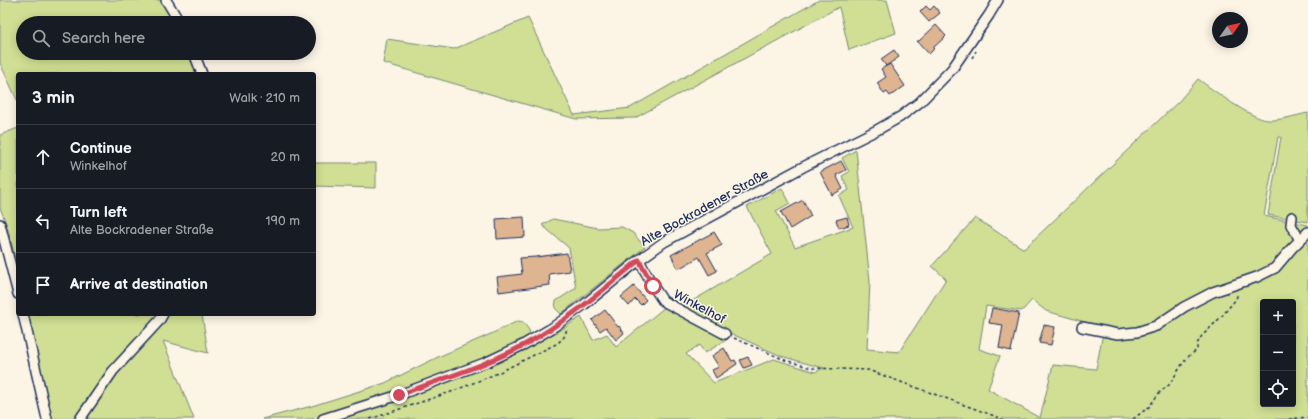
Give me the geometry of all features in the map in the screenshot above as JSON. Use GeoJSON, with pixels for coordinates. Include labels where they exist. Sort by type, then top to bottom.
{"type":"FeatureCollection","features":[{"type":"Feature","properties":{"kind":"street"},"geometry":{"type":"LineString","coordinates":[[166,0],[176,16]]}},
{"type":"Feature","properties":{"kind":"street","name":"Alte Bockradener Straße"},"geometry":{"type":"LineString","coordinates":[[323,419],[399,395],[487,362],[523,346],[570,315],[664,242],[803,167],[877,130],[910,110],[920,102],[952,69],[990,15],[998,0]]}},
{"type":"Feature","properties":{"kind":"street"},"geometry":{"type":"LineString","coordinates":[[197,60],[201,72]]}},
{"type":"Feature","properties":{"kind":"street"},"geometry":{"type":"LineString","coordinates":[[1292,217],[1291,225],[1300,240]]}},
{"type":"Feature","properties":{"kind":"street"},"geometry":{"type":"LineString","coordinates":[[0,224],[16,286]]}},
{"type":"Feature","properties":{"kind":"street"},"geometry":{"type":"LineString","coordinates":[[1082,327],[1118,334],[1137,332],[1156,326],[1184,307],[1213,292],[1257,277],[1275,268],[1308,232]]}},
{"type":"Feature","properties":{"kind":"street","name":"Winkelhof"},"geometry":{"type":"LineString","coordinates":[[639,260],[663,301],[725,334]]}},
{"type":"Feature","properties":{"kind":"street"},"geometry":{"type":"LineString","coordinates":[[23,316],[47,419]]}},
{"type":"Feature","properties":{"kind":"street"},"geometry":{"type":"LineString","coordinates":[[80,419],[113,372],[162,316]]}},
{"type":"Feature","properties":{"kind":"path"},"geometry":{"type":"LineString","coordinates":[[1133,419],[1149,407],[1159,393],[1169,385],[1183,363],[1197,350],[1197,344],[1201,337],[1222,316],[1236,299],[1242,282]]}},
{"type":"Feature","properties":{"kind":"path"},"geometry":{"type":"LineString","coordinates":[[370,419],[451,392],[498,373],[558,343],[567,331],[570,315]]}},
{"type":"Feature","properties":{"kind":"path"},"geometry":{"type":"LineString","coordinates":[[725,334],[785,360],[811,368],[868,370],[1003,419]]}},
{"type":"Feature","properties":{"kind":"path"},"geometry":{"type":"LineString","coordinates":[[1290,419],[1308,417]]}},
{"type":"Feature","properties":{"kind":"green space"},"geometry":{"type":"Polygon","coordinates":[[[0,0],[163,0],[173,16],[16,16],[16,60],[195,60],[199,72],[16,72],[16,98],[0,63],[0,0]]]}},
{"type":"Feature","properties":{"kind":"green space"},"geometry":{"type":"Polygon","coordinates":[[[819,0],[887,0],[896,33],[849,50],[839,7],[635,118],[576,119],[383,63],[387,39],[454,49],[528,18],[574,115],[630,108],[819,0]]]}},
{"type":"Feature","properties":{"kind":"green space"},"geometry":{"type":"Polygon","coordinates":[[[1198,79],[1232,103],[1252,115],[1261,118],[1277,120],[1308,113],[1308,222],[1268,215],[1281,137],[1278,137],[1264,216],[1308,225],[1308,229],[1288,248],[1273,266],[1256,276],[1212,289],[1154,323],[1136,329],[1117,331],[1046,311],[1032,300],[1022,311],[986,306],[979,349],[1000,356],[988,389],[1040,418],[1053,365],[1096,369],[1103,333],[1118,336],[1137,334],[1158,327],[1213,293],[1255,280],[1276,269],[1292,250],[1308,235],[1308,419],[337,419],[432,388],[493,364],[523,350],[581,317],[593,340],[607,334],[616,347],[665,307],[728,339],[705,353],[699,345],[686,354],[714,383],[774,359],[815,372],[824,368],[781,356],[725,331],[682,307],[772,254],[747,207],[782,188],[790,203],[776,211],[795,247],[853,227],[839,196],[849,190],[842,176],[849,172],[842,158],[856,150],[870,281],[867,349],[899,352],[946,279],[932,266],[975,218],[1024,249],[1179,101],[1198,79]]]}},
{"type":"Feature","properties":{"kind":"green space"},"geometry":{"type":"Polygon","coordinates":[[[16,129],[16,264],[8,231],[0,208],[0,135],[16,129]]]}},
{"type":"Feature","properties":{"kind":"green space"},"geometry":{"type":"Polygon","coordinates":[[[316,163],[376,163],[376,188],[316,186],[316,163]]]}},
{"type":"Feature","properties":{"kind":"green space"},"geometry":{"type":"Polygon","coordinates":[[[553,219],[598,228],[622,227],[633,233],[645,247],[561,314],[555,308],[556,301],[576,288],[569,248],[542,225],[553,219]]]}},
{"type":"Feature","properties":{"kind":"green space"},"geometry":{"type":"Polygon","coordinates":[[[28,316],[156,316],[76,419],[52,419],[28,316]]]}},
{"type":"Feature","properties":{"kind":"green space"},"geometry":{"type":"Polygon","coordinates":[[[163,316],[202,316],[208,353],[163,341],[194,419],[83,419],[116,374],[163,316]]]}},
{"type":"Feature","properties":{"kind":"green space"},"geometry":{"type":"Polygon","coordinates":[[[518,321],[523,322],[529,330],[530,335],[487,357],[424,382],[311,419],[262,419],[312,406],[385,383],[518,321]]]}},
{"type":"Feature","properties":{"kind":"building"},"geometry":{"type":"Polygon","coordinates":[[[926,6],[930,10],[934,6],[940,13],[929,22],[920,12],[926,6]]]}},
{"type":"Feature","properties":{"kind":"building"},"geometry":{"type":"Polygon","coordinates":[[[936,25],[946,36],[929,54],[917,41],[919,41],[936,25]]]}},
{"type":"Feature","properties":{"kind":"building"},"geometry":{"type":"Polygon","coordinates":[[[894,50],[899,57],[886,66],[881,59],[894,50]]]}},
{"type":"Feature","properties":{"kind":"building"},"geometry":{"type":"Polygon","coordinates":[[[890,64],[905,86],[890,96],[887,92],[884,94],[877,83],[886,77],[881,69],[890,64]]]}},
{"type":"Feature","properties":{"kind":"building"},"geometry":{"type":"Polygon","coordinates":[[[841,161],[846,170],[836,175],[843,189],[832,195],[820,172],[841,161]]]}},
{"type":"Feature","properties":{"kind":"building"},"geometry":{"type":"Polygon","coordinates":[[[803,200],[811,216],[790,229],[781,212],[803,200]]]}},
{"type":"Feature","properties":{"kind":"building"},"geometry":{"type":"Polygon","coordinates":[[[524,217],[525,237],[497,239],[496,219],[524,217]]]}},
{"type":"Feature","properties":{"kind":"building"},"geometry":{"type":"Polygon","coordinates":[[[847,217],[849,225],[839,228],[836,220],[847,217]]]}},
{"type":"Feature","properties":{"kind":"building"},"geometry":{"type":"Polygon","coordinates":[[[714,232],[722,245],[707,253],[717,271],[709,275],[699,257],[678,269],[671,255],[714,232]]]}},
{"type":"Feature","properties":{"kind":"building"},"geometry":{"type":"Polygon","coordinates":[[[567,253],[570,271],[549,274],[550,285],[499,292],[497,277],[522,274],[520,258],[567,253]]]}},
{"type":"Feature","properties":{"kind":"building"},"geometry":{"type":"Polygon","coordinates":[[[634,286],[646,300],[641,305],[635,299],[629,306],[621,297],[634,286]]]}},
{"type":"Feature","properties":{"kind":"building"},"geometry":{"type":"Polygon","coordinates":[[[992,308],[1019,313],[1011,351],[999,348],[1003,325],[989,323],[992,308]]]}},
{"type":"Feature","properties":{"kind":"building"},"geometry":{"type":"Polygon","coordinates":[[[605,310],[624,333],[616,340],[606,327],[600,331],[592,320],[605,310]]]}},
{"type":"Feature","properties":{"kind":"building"},"geometry":{"type":"Polygon","coordinates":[[[1044,325],[1055,327],[1051,345],[1039,343],[1044,325]]]}},
{"type":"Feature","properties":{"kind":"building"},"geometry":{"type":"Polygon","coordinates":[[[724,348],[732,361],[735,360],[737,364],[716,378],[712,370],[719,367],[712,356],[724,348]]]}},
{"type":"Feature","properties":{"kind":"building"},"geometry":{"type":"Polygon","coordinates":[[[748,357],[752,365],[744,368],[740,360],[748,357]]]}},
{"type":"Feature","properties":{"kind":"route"},"geometry":{"type":"LineString","coordinates":[[399,395],[487,362],[523,346],[586,304],[639,260],[653,286]]}}]}
